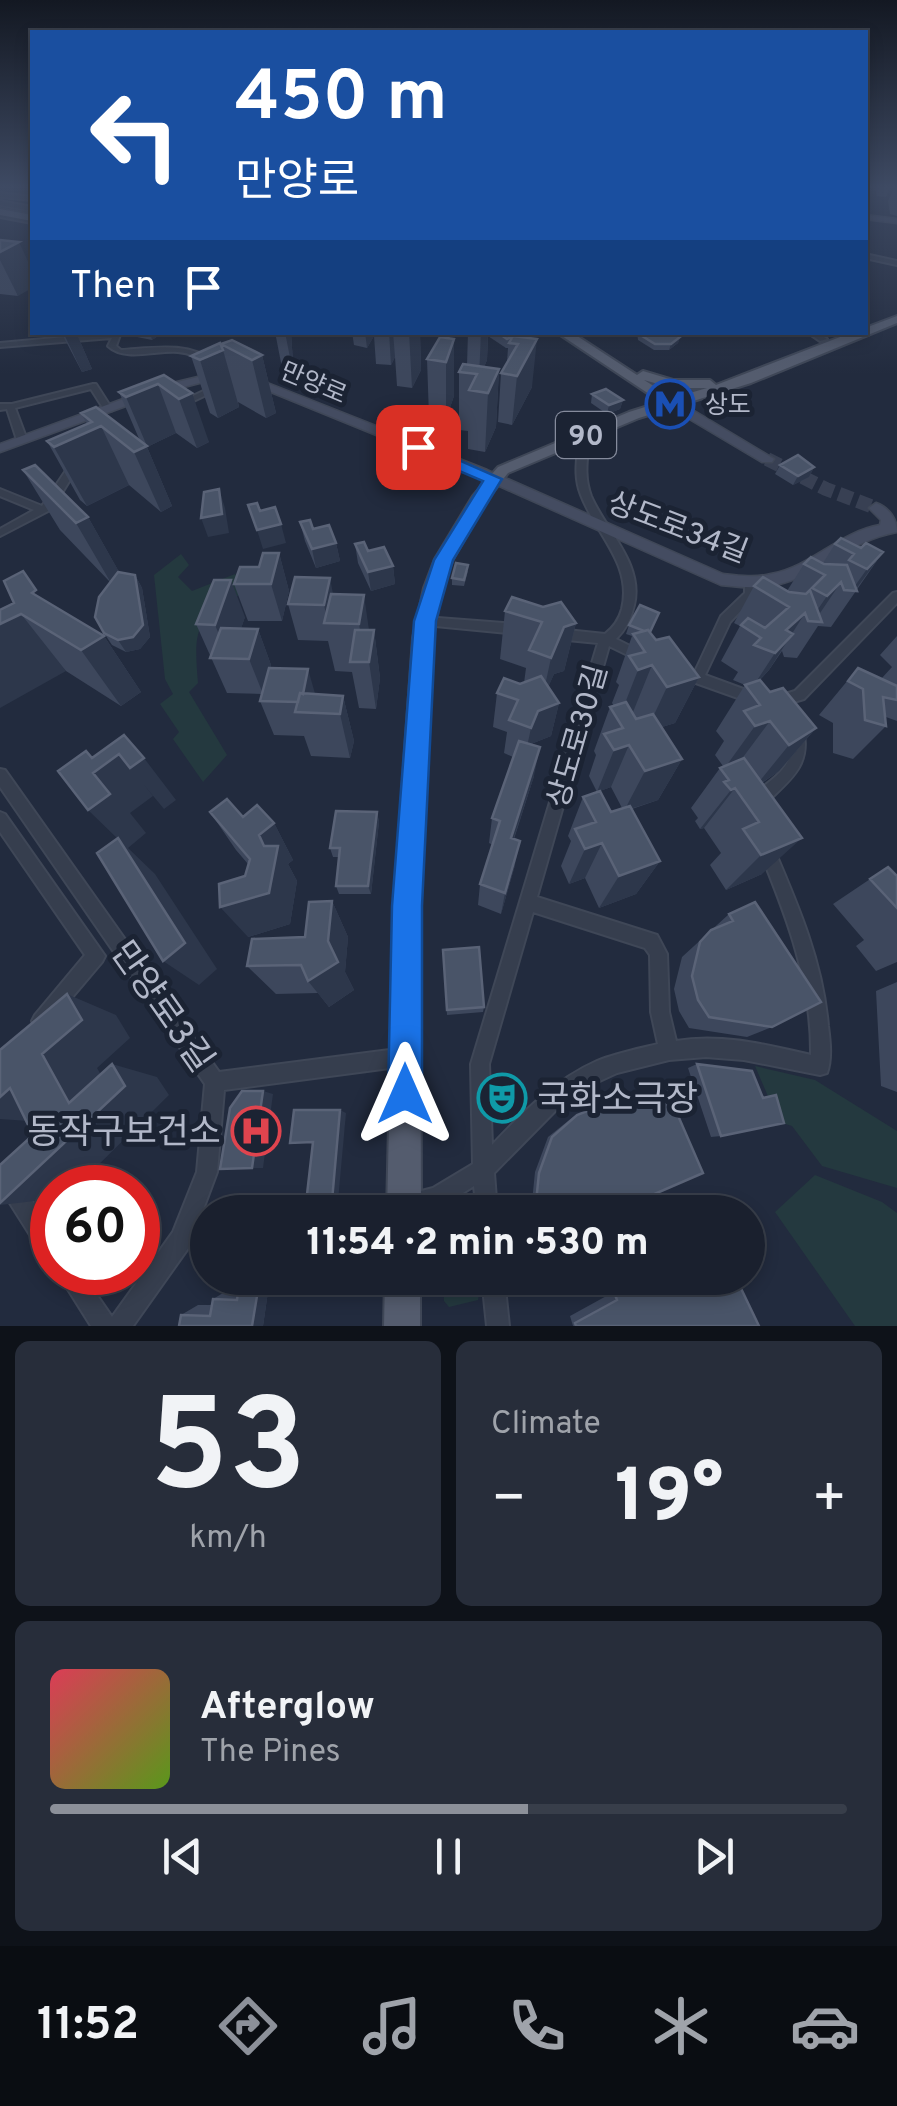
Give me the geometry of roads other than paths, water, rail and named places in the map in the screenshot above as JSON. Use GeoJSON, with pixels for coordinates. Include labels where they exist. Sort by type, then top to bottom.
{"type":"FeatureCollection","features":[{"type":"Feature","properties":{"kind":"main road"},"geometry":{"type":"LineString","coordinates":[[868,322],[897,310]]}},
{"type":"Feature","properties":{"kind":"main road","name":"90"},"geometry":{"type":"LineString","coordinates":[[868,329],[897,319]]}},
{"type":"Feature","properties":{"kind":"main road"},"geometry":{"type":"LineString","coordinates":[[567,335],[674,401]]}},
{"type":"Feature","properties":{"kind":"main road","name":"90"},"geometry":{"type":"LineString","coordinates":[[404,1195],[407,906],[425,621],[444,560],[502,470],[674,401],[686,401],[734,384],[851,335]]}},
{"type":"Feature","properties":{"kind":"main road","name":"90"},"geometry":{"type":"LineString","coordinates":[[674,401],[817,336]]}},
{"type":"Feature","properties":{"kind":"main road"},"geometry":{"type":"LineString","coordinates":[[605,359],[663,383],[710,384]]}},
{"type":"Feature","properties":{"kind":"main road"},"geometry":{"type":"LineString","coordinates":[[402,1326],[403,1295]]}},
{"type":"Feature","properties":{"kind":"street"},"geometry":{"type":"LineString","coordinates":[[868,257],[897,264]]}},
{"type":"Feature","properties":{"kind":"street"},"geometry":{"type":"LineString","coordinates":[[0,346],[105,335]]}},
{"type":"Feature","properties":{"kind":"street"},"geometry":{"type":"LineString","coordinates":[[115,335],[113,350],[187,350],[200,354],[224,379],[173,408]]}},
{"type":"Feature","properties":{"kind":"street","name":"만양로"},"geometry":{"type":"LineString","coordinates":[[0,448],[105,403],[179,383],[248,379],[494,479]]}},
{"type":"Feature","properties":{"kind":"street"},"geometry":{"type":"LineString","coordinates":[[22,440],[5,407],[93,386],[105,403]]}},
{"type":"Feature","properties":{"kind":"street"},"geometry":{"type":"LineString","coordinates":[[674,401],[767,459]]}},
{"type":"Feature","properties":{"kind":"street"},"geometry":{"type":"LineString","coordinates":[[574,440],[583,449],[578,464],[580,478],[600,527]]}},
{"type":"Feature","properties":{"kind":"street"},"geometry":{"type":"LineString","coordinates":[[0,533],[43,510],[85,446]]}},
{"type":"Feature","properties":{"kind":"street","name":"상도로34길"},"geometry":{"type":"LineString","coordinates":[[494,479],[704,574],[751,585],[773,584],[840,545],[894,523]]}},
{"type":"Feature","properties":{"kind":"street"},"geometry":{"type":"LineString","coordinates":[[0,492],[43,510]]}},
{"type":"Feature","properties":{"kind":"street"},"geometry":{"type":"LineString","coordinates":[[876,508],[894,523]]}},
{"type":"Feature","properties":{"kind":"street","name":"상도로30길"},"geometry":{"type":"LineString","coordinates":[[485,1195],[480,1064],[605,639],[622,624],[634,595],[624,564],[600,527]]}},
{"type":"Feature","properties":{"kind":"street"},"geometry":{"type":"LineString","coordinates":[[698,678],[725,619],[751,594],[751,585]]}},
{"type":"Feature","properties":{"kind":"street"},"geometry":{"type":"LineString","coordinates":[[678,675],[698,678],[742,696],[774,702],[791,700],[897,596]]}},
{"type":"Feature","properties":{"kind":"street"},"geometry":{"type":"LineString","coordinates":[[425,621],[605,639],[649,660]]}},
{"type":"Feature","properties":{"kind":"street"},"geometry":{"type":"LineString","coordinates":[[442,1195],[483,1169],[527,1122],[575,1082],[605,1067],[688,1047],[753,1052],[820,1066],[823,1028],[805,942],[759,828],[759,798],[791,776],[799,748],[798,715],[791,700]]}},
{"type":"Feature","properties":{"kind":"street","name":"만양로3길"},"geometry":{"type":"LineString","coordinates":[[0,775],[215,1082],[405,1057]]}},
{"type":"Feature","properties":{"kind":"street"},"geometry":{"type":"LineString","coordinates":[[0,819],[96,956],[30,1036]]}},
{"type":"Feature","properties":{"kind":"street"},"geometry":{"type":"LineString","coordinates":[[528,902],[652,941],[658,954],[660,1012],[668,1051]]}},
{"type":"Feature","properties":{"kind":"street"},"geometry":{"type":"LineString","coordinates":[[118,1326],[181,1238],[188,1222],[207,1172],[215,1082]]}},
{"type":"Feature","properties":{"kind":"street"},"geometry":{"type":"LineString","coordinates":[[0,1184],[12,1188],[30,1215]]}},
{"type":"Feature","properties":{"kind":"street"},"geometry":{"type":"LineString","coordinates":[[83,1295],[104,1326]]}},
{"type":"Feature","properties":{"kind":"street"},"geometry":{"type":"LineString","coordinates":[[494,1295],[498,1326]]}},
{"type":"Feature","properties":{"kind":"tunnel"},"geometry":{"type":"LineString","coordinates":[[767,459],[826,489],[876,508]]}},
{"type":"Feature","properties":{"kind":"place","name":"상도"},"geometry":{"type":"Point","coordinates":[670,404]}},
{"type":"Feature","properties":{"kind":"place","name":"국화소극장"},"geometry":{"type":"Point","coordinates":[502,1098]}},
{"type":"Feature","properties":{"kind":"place","name":"동작구보건소"},"geometry":{"type":"Point","coordinates":[256,1131]}}]}
